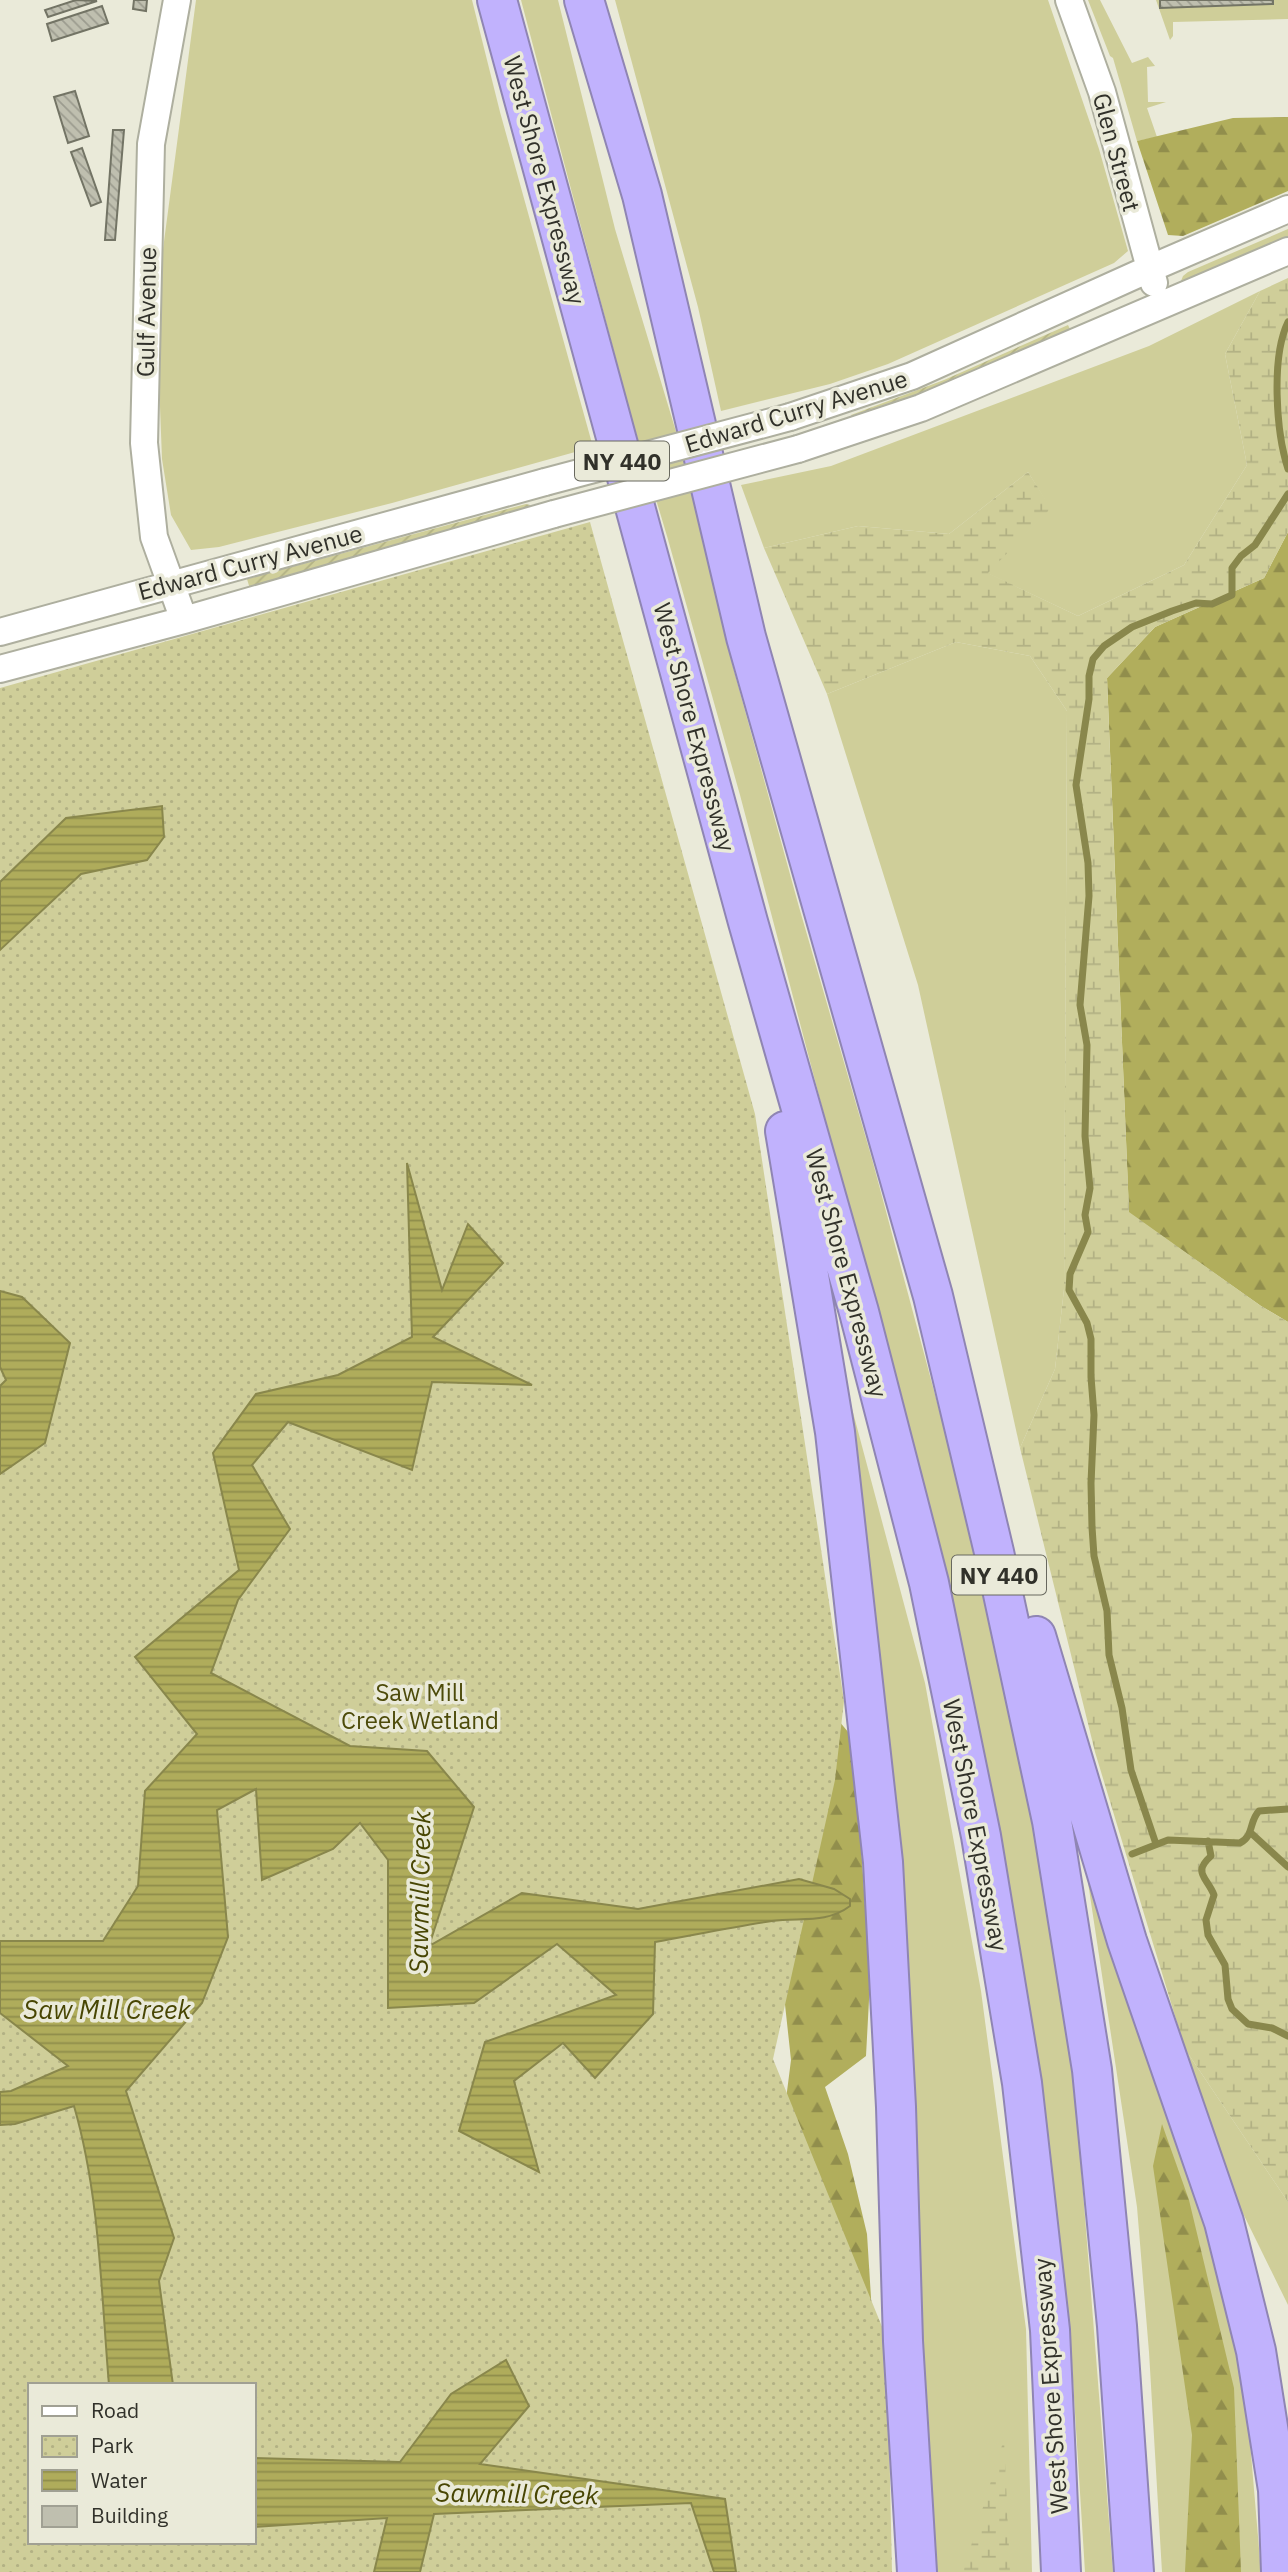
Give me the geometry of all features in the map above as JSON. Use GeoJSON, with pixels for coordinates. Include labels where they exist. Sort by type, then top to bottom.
{"type":"FeatureCollection","features":[{"type":"Feature","properties":{"kind":"highway","name":"West Shore Expressway"},"geometry":{"type":"LineString","coordinates":[[497,0],[748,922],[859,1311],[929,1583],[981,1836],[1022,2083],[1049,2316],[1060,2572]]}},
{"type":"Feature","properties":{"kind":"highway","name":"NY 440"},"geometry":{"type":"LineString","coordinates":[[584,0],[642,195],[746,637],[933,1296],[994,1552],[1052,1821],[1092,2070],[1117,2326],[1133,2572]]}},
{"type":"Feature","properties":{"kind":"highway"},"geometry":{"type":"LineString","coordinates":[[595,0],[642,195]]}},
{"type":"Feature","properties":{"kind":"highway"},"geometry":{"type":"LineString","coordinates":[[748,922],[808,1261],[835,1432],[883,1863],[896,2107],[903,2341],[917,2572]]}},
{"type":"Feature","properties":{"kind":"highway"},"geometry":{"type":"LineString","coordinates":[[933,1296],[1127,1941],[1224,2222],[1256,2351],[1278,2490],[1281,2572]]}},
{"type":"Feature","properties":{"kind":"street","name":"Gulf Avenue"},"geometry":{"type":"LineString","coordinates":[[177,0],[151,144],[144,443],[154,537],[184,620]]}},
{"type":"Feature","properties":{"kind":"street","name":"Glen Street"},"geometry":{"type":"LineString","coordinates":[[1069,0],[1102,92],[1149,269],[1161,304]]}},
{"type":"Feature","properties":{"kind":"street","name":"Edward Curry Avenue"},"geometry":{"type":"LineString","coordinates":[[0,632],[545,481],[790,417],[912,376],[1288,209]]}},
{"type":"Feature","properties":{"kind":"street","name":"Edward Curry Avenue"},"geometry":{"type":"LineString","coordinates":[[0,669],[184,620],[554,514],[798,449],[921,408],[1288,251]]}},
{"type":"Feature","properties":{"kind":"green space"},"geometry":{"type":"Polygon","coordinates":[[[196,0],[472,0],[500,112],[593,447],[392,503],[219,547],[191,550],[171,515],[162,459],[156,302],[196,0]]]}},
{"type":"Feature","properties":{"kind":"green space"},"geometry":{"type":"Polygon","coordinates":[[[521,0],[558,0],[615,229],[702,518],[733,667],[872,1159],[949,1447],[1039,1838],[1074,2078],[1113,2572],[1085,2572],[1070,2333],[1043,2088],[993,1796],[956,1617],[740,795],[631,416],[521,0]]]}},
{"type":"Feature","properties":{"kind":"green space"},"geometry":{"type":"Polygon","coordinates":[[[615,0],[1048,0],[1099,149],[1128,251],[1114,263],[888,364],[830,384],[721,411],[698,307],[615,0]]]}},
{"type":"Feature","properties":{"kind":"green space"},"geometry":{"type":"Polygon","coordinates":[[[1088,0],[1100,0],[1132,63],[1148,57],[1155,66],[1147,67],[1148,102],[1166,102],[1147,108],[1157,137],[1137,141],[1113,58],[1088,0]]]}},
{"type":"Feature","properties":{"kind":"green space"},"geometry":{"type":"Polygon","coordinates":[[[1156,0],[1160,0],[1160,8],[1273,4],[1273,0],[1288,0],[1288,19],[1173,22],[1173,36],[1170,40],[1156,0]]]}},
{"type":"Feature","properties":{"kind":"green space"},"geometry":{"type":"Polygon","coordinates":[[[1288,117],[1288,191],[1183,236],[1168,235],[1137,141],[1233,118],[1288,117]]]}},
{"type":"Feature","properties":{"kind":"green space"},"geometry":{"type":"Polygon","coordinates":[[[1288,229],[1288,243],[1184,285],[1181,281],[1188,272],[1288,229]]]}},
{"type":"Feature","properties":{"kind":"green space"},"geometry":{"type":"Polygon","coordinates":[[[1288,278],[1288,532],[1264,578],[1155,627],[1107,678],[1129,1212],[1261,1306],[1288,1322],[1288,2202],[1185,2049],[1095,1752],[1020,1448],[1055,1369],[1064,1289],[1067,711],[1030,656],[956,642],[827,694],[764,548],[858,526],[949,534],[1028,472],[1051,508],[988,573],[1078,616],[1184,565],[1247,465],[1225,354],[1260,291],[1288,278]]]}},
{"type":"Feature","properties":{"kind":"green space"},"geometry":{"type":"Polygon","coordinates":[[[1260,291],[1225,354],[1247,465],[1184,565],[1078,616],[987,573],[1050,508],[1028,472],[949,534],[858,526],[764,548],[741,485],[831,466],[1149,346],[1260,291]]]}},
{"type":"Feature","properties":{"kind":"green space"},"geometry":{"type":"Polygon","coordinates":[[[1068,325],[1073,335],[853,422],[851,415],[944,380],[1068,325]]]}},
{"type":"Feature","properties":{"kind":"green space"},"geometry":{"type":"Polygon","coordinates":[[[526,504],[532,509],[250,589],[247,579],[526,504]]]}},
{"type":"Feature","properties":{"kind":"green space","name":"Saw Mill Creek Wetland"},"geometry":{"type":"Polygon","coordinates":[[[590,522],[755,1114],[844,1701],[835,1780],[773,2059],[887,2339],[892,2572],[0,2572],[0,688],[590,522]]]}},
{"type":"Feature","properties":{"kind":"green space"},"geometry":{"type":"Polygon","coordinates":[[[1288,532],[1288,1322],[1129,1213],[1107,678],[1155,627],[1264,578],[1288,532]]]}},
{"type":"Feature","properties":{"kind":"green space"},"geometry":{"type":"Polygon","coordinates":[[[956,642],[1030,656],[1067,711],[1064,1289],[1055,1369],[1020,1448],[918,985],[827,694],[956,642]]]}},
{"type":"Feature","properties":{"kind":"green space"},"geometry":{"type":"Polygon","coordinates":[[[846,1386],[925,1683],[981,1991],[1026,2329],[1032,2572],[931,2572],[846,1386]]]}},
{"type":"Feature","properties":{"kind":"green space"},"geometry":{"type":"Polygon","coordinates":[[[823,1702],[854,1739],[870,1981],[866,2056],[825,2087],[848,2154],[867,2234],[877,2393],[784,2115],[791,2060],[776,1921],[850,1899],[834,1889],[799,1879],[823,1702]]]}},
{"type":"Feature","properties":{"kind":"green space"},"geometry":{"type":"Polygon","coordinates":[[[1084,1856],[1200,2182],[1242,2348],[1261,2572],[1162,2572],[1137,2207],[1084,1856]]]}},
{"type":"Feature","properties":{"kind":"green space"},"geometry":{"type":"Polygon","coordinates":[[[1185,2049],[1288,2202],[1288,2305],[1234,2195],[1185,2049]]]}},
{"type":"Feature","properties":{"kind":"green space"},"geometry":{"type":"Polygon","coordinates":[[[1162,2124],[1189,2200],[1234,2388],[1241,2572],[1185,2572],[1192,2435],[1153,2166],[1162,2124]]]}},
{"type":"Feature","properties":{"kind":"green space"},"geometry":{"type":"Polygon","coordinates":[[[1004,2439],[1010,2572],[963,2572],[1004,2439]]]}},
{"type":"Feature","properties":{"kind":"water"},"geometry":{"type":"Polygon","coordinates":[[[162,806],[164,837],[147,860],[81,874],[0,950],[0,882],[66,818],[162,806]]]}},
{"type":"Feature","properties":{"kind":"water","name":"Saw Mill Creek"},"geometry":{"type":"Polygon","coordinates":[[[407,1163],[442,1290],[468,1224],[503,1263],[433,1337],[532,1385],[432,1382],[412,1470],[288,1422],[252,1465],[290,1529],[238,1600],[211,1673],[350,1746],[427,1751],[474,1807],[429,1946],[522,1893],[638,1909],[799,1879],[834,1889],[850,1899],[850,1906],[822,1918],[772,1921],[655,1942],[653,2014],[595,2078],[563,2043],[514,2081],[539,2172],[459,2131],[485,2042],[616,1995],[557,1944],[474,2003],[388,2008],[388,1860],[360,1823],[333,1849],[262,1880],[256,1789],[217,1810],[228,1937],[202,2003],[126,2091],[174,2238],[159,2281],[173,2383],[109,2383],[94,2209],[83,2140],[74,2106],[15,2124],[0,2125],[0,2092],[11,2091],[68,2066],[0,2013],[0,1941],[103,1941],[138,1886],[145,1791],[197,1734],[135,1657],[239,1570],[213,1453],[256,1394],[338,1375],[412,1337],[407,1163]]]}},
{"type":"Feature","properties":{"kind":"water"},"geometry":{"type":"Polygon","coordinates":[[[0,1291],[22,1297],[70,1343],[45,1443],[0,1474],[0,1386],[6,1380],[0,1367],[0,1291]]]}},
{"type":"Feature","properties":{"kind":"water","name":"Sawmill Creek"},"geometry":{"type":"Polygon","coordinates":[[[506,2360],[529,2406],[480,2464],[725,2499],[736,2572],[714,2572],[691,2503],[434,2514],[420,2572],[374,2572],[387,2518],[256,2527],[256,2458],[400,2462],[451,2394],[506,2360]]]}},
{"type":"Feature","properties":{"kind":"building"},"geometry":{"type":"Polygon","coordinates":[[[76,0],[97,1],[48,17],[45,10],[76,0]]]}},
{"type":"Feature","properties":{"kind":"building"},"geometry":{"type":"Polygon","coordinates":[[[134,0],[147,0],[146,11],[133,9],[134,0]]]}},
{"type":"Feature","properties":{"kind":"building"},"geometry":{"type":"Polygon","coordinates":[[[1160,0],[1273,0],[1273,4],[1160,8],[1160,0]]]}},
{"type":"Feature","properties":{"kind":"building"},"geometry":{"type":"Polygon","coordinates":[[[102,6],[108,23],[52,41],[47,24],[102,6]]]}},
{"type":"Feature","properties":{"kind":"building"},"geometry":{"type":"Polygon","coordinates":[[[75,91],[89,136],[68,143],[54,97],[75,91]]]}},
{"type":"Feature","properties":{"kind":"building"},"geometry":{"type":"Polygon","coordinates":[[[113,130],[124,130],[115,240],[105,240],[113,130]]]}},
{"type":"Feature","properties":{"kind":"building"},"geometry":{"type":"Polygon","coordinates":[[[82,148],[101,202],[91,206],[71,152],[82,148]]]}},
{"type":"Feature","properties":{"kind":"waterway"},"geometry":{"type":"LineString","coordinates":[[1288,322],[1277,374],[1278,415],[1288,469]]}},
{"type":"Feature","properties":{"kind":"waterway"},"geometry":{"type":"LineString","coordinates":[[1156,1844],[1131,1770],[1122,1708],[1109,1655],[1107,1611],[1094,1556],[1092,1527],[1094,1415],[1091,1339],[1087,1323],[1069,1290],[1070,1274],[1088,1232],[1085,1215],[1090,1188],[1085,1136],[1087,1045],[1080,1005],[1089,896],[1088,863],[1076,785],[1093,659],[1104,646],[1132,627],[1196,603],[1212,604],[1232,595],[1232,568],[1241,556],[1255,545],[1288,494]]}},
{"type":"Feature","properties":{"kind":"waterway"},"geometry":{"type":"LineString","coordinates":[[1132,1854],[1168,1840],[1240,1843],[1250,1832],[1259,1811],[1288,1809]]}},
{"type":"Feature","properties":{"kind":"waterway"},"geometry":{"type":"LineString","coordinates":[[1251,1833],[1288,1867]]}},
{"type":"Feature","properties":{"kind":"waterway"},"geometry":{"type":"LineString","coordinates":[[1208,1841],[1211,1856],[1202,1867],[1203,1875],[1214,1895],[1206,1920],[1208,1935],[1225,1965],[1228,1999],[1232,2009],[1248,2024],[1272,2028],[1288,2036]]}}]}
